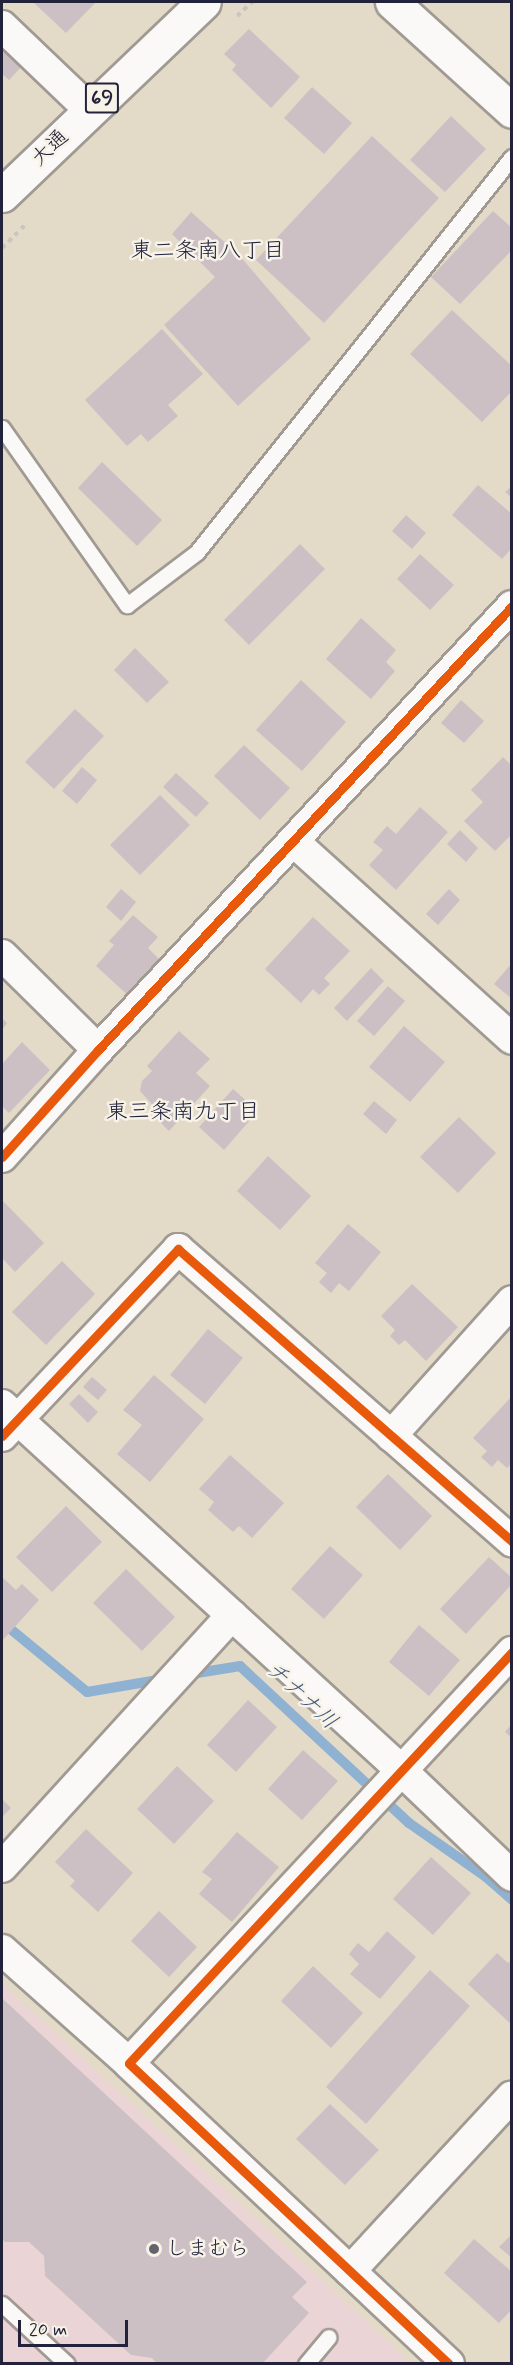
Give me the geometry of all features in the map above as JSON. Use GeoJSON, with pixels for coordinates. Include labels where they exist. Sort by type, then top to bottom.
{"type":"FeatureCollection","features":[{"type":"Feature","properties":{"kind":"main road","name":"大通"},"geometry":{"type":"LineString","coordinates":[[2,195],[204,2]]}},
{"type":"Feature","properties":{"kind":"main road"},"geometry":{"type":"LineString","coordinates":[[393,2],[512,111]]}},
{"type":"Feature","properties":{"kind":"street"},"geometry":{"type":"LineString","coordinates":[[2,26],[90,110]]}},
{"type":"Feature","properties":{"kind":"street"},"geometry":{"type":"LineString","coordinates":[[2,1157],[98,1050],[512,606]]}},
{"type":"Feature","properties":{"kind":"street"},"geometry":{"type":"LineString","coordinates":[[292,841],[512,1039]]}},
{"type":"Feature","properties":{"kind":"street"},"geometry":{"type":"LineString","coordinates":[[2,955],[98,1050]]}},
{"type":"Feature","properties":{"kind":"street"},"geometry":{"type":"LineString","coordinates":[[512,1541],[178,1250],[7,1421],[232,1615],[401,1770],[512,1876]]}},
{"type":"Feature","properties":{"kind":"street"},"geometry":{"type":"LineString","coordinates":[[391,1436],[512,1301]]}},
{"type":"Feature","properties":{"kind":"street"},"geometry":{"type":"LineString","coordinates":[[2,1867],[232,1615]]}},
{"type":"Feature","properties":{"kind":"street"},"geometry":{"type":"LineString","coordinates":[[129,2063],[512,1652]]}},
{"type":"Feature","properties":{"kind":"street"},"geometry":{"type":"LineString","coordinates":[[2,1950],[129,2063],[449,2364]]}},
{"type":"Feature","properties":{"kind":"street"},"geometry":{"type":"LineString","coordinates":[[350,2271],[512,2096]]}},
{"type":"Feature","properties":{"kind":"lane"},"geometry":{"type":"LineString","coordinates":[[2,429],[127,605],[197,552],[512,157]]}},
{"type":"Feature","properties":{"kind":"lane"},"geometry":{"type":"LineString","coordinates":[[2,2304],[67,2364]]}},
{"type":"Feature","properties":{"kind":"lane"},"geometry":{"type":"LineString","coordinates":[[306,2364],[329,2337]]}},
{"type":"Feature","properties":{"kind":"shaded area"},"geometry":{"type":"Polygon","coordinates":[[[2,1984],[411,2363],[2,2363],[2,1984]]]}},
{"type":"Feature","properties":{"kind":"building"},"geometry":{"type":"Polygon","coordinates":[[[33,2],[96,2],[66,33],[33,2]]]}},
{"type":"Feature","properties":{"kind":"building"},"geometry":{"type":"Polygon","coordinates":[[[249,29],[300,77],[271,108],[232,70],[236,65],[224,54],[249,29]]]}},
{"type":"Feature","properties":{"kind":"building"},"geometry":{"type":"Polygon","coordinates":[[[2,44],[23,65],[9,80],[2,74],[2,44]]]}},
{"type":"Feature","properties":{"kind":"building"},"geometry":{"type":"Polygon","coordinates":[[[312,87],[352,123],[324,154],[284,118],[312,87]]]}},
{"type":"Feature","properties":{"kind":"building"},"geometry":{"type":"Polygon","coordinates":[[[451,116],[486,149],[445,192],[410,160],[451,116]]]}},
{"type":"Feature","properties":{"kind":"building"},"geometry":{"type":"Polygon","coordinates":[[[372,136],[439,198],[324,323],[256,260],[372,136]]]}},
{"type":"Feature","properties":{"kind":"building"},"geometry":{"type":"Polygon","coordinates":[[[493,211],[512,228],[512,250],[460,304],[431,277],[493,211]]]}},
{"type":"Feature","properties":{"kind":"building"},"geometry":{"type":"Polygon","coordinates":[[[191,212],[239,255],[311,339],[238,406],[164,325],[215,277],[172,234],[191,212]]]}},
{"type":"Feature","properties":{"kind":"building"},"geometry":{"type":"Polygon","coordinates":[[[452,310],[512,366],[512,391],[482,422],[410,354],[452,310]]]}},
{"type":"Feature","properties":{"kind":"building"},"geometry":{"type":"Polygon","coordinates":[[[162,329],[203,374],[168,405],[178,416],[148,442],[141,434],[127,446],[85,400],[162,329]]]}},
{"type":"Feature","properties":{"kind":"building"},"geometry":{"type":"Polygon","coordinates":[[[102,462],[162,520],[137,546],[78,488],[102,462]]]}},
{"type":"Feature","properties":{"kind":"building"},"geometry":{"type":"Polygon","coordinates":[[[478,485],[512,514],[512,548],[502,559],[452,515],[478,485]]]}},
{"type":"Feature","properties":{"kind":"building"},"geometry":{"type":"Polygon","coordinates":[[[512,486],[512,498],[505,492],[512,486]]]}},
{"type":"Feature","properties":{"kind":"building"},"geometry":{"type":"Polygon","coordinates":[[[406,515],[426,533],[412,549],[392,531],[406,515]]]}},
{"type":"Feature","properties":{"kind":"building"},"geometry":{"type":"Polygon","coordinates":[[[300,544],[325,569],[249,645],[224,620],[300,544]]]}},
{"type":"Feature","properties":{"kind":"building"},"geometry":{"type":"Polygon","coordinates":[[[420,554],[454,585],[430,610],[397,579],[420,554]]]}},
{"type":"Feature","properties":{"kind":"building"},"geometry":{"type":"Polygon","coordinates":[[[361,618],[396,650],[386,662],[395,671],[371,699],[326,659],[361,618]]]}},
{"type":"Feature","properties":{"kind":"building"},"geometry":{"type":"Polygon","coordinates":[[[135,648],[169,682],[147,703],[114,670],[135,648]]]}},
{"type":"Feature","properties":{"kind":"building"},"geometry":{"type":"Polygon","coordinates":[[[301,680],[346,722],[302,771],[256,730],[301,680]]]}},
{"type":"Feature","properties":{"kind":"building"},"geometry":{"type":"Polygon","coordinates":[[[461,700],[484,721],[464,743],[441,723],[461,700]]]}},
{"type":"Feature","properties":{"kind":"building"},"geometry":{"type":"Polygon","coordinates":[[[75,709],[104,736],[54,789],[25,762],[75,709]]]}},
{"type":"Feature","properties":{"kind":"building"},"geometry":{"type":"Polygon","coordinates":[[[244,745],[290,788],[260,820],[214,776],[244,745]]]}},
{"type":"Feature","properties":{"kind":"building"},"geometry":{"type":"Polygon","coordinates":[[[503,757],[512,766],[512,834],[495,851],[464,821],[483,802],[471,790],[503,757]]]}},
{"type":"Feature","properties":{"kind":"building"},"geometry":{"type":"Polygon","coordinates":[[[82,767],[97,780],[77,804],[62,791],[82,767]]]}},
{"type":"Feature","properties":{"kind":"building"},"geometry":{"type":"Polygon","coordinates":[[[176,773],[209,803],[196,817],[163,787],[176,773]]]}},
{"type":"Feature","properties":{"kind":"building"},"geometry":{"type":"Polygon","coordinates":[[[160,795],[190,825],[140,875],[110,845],[160,795]]]}},
{"type":"Feature","properties":{"kind":"building"},"geometry":{"type":"Polygon","coordinates":[[[420,807],[448,832],[396,890],[369,865],[383,850],[373,842],[387,826],[396,834],[420,807]]]}},
{"type":"Feature","properties":{"kind":"building"},"geometry":{"type":"Polygon","coordinates":[[[460,830],[478,848],[466,862],[447,844],[460,830]]]}},
{"type":"Feature","properties":{"kind":"building"},"geometry":{"type":"Polygon","coordinates":[[[121,889],[136,902],[121,921],[106,907],[121,889]]]}},
{"type":"Feature","properties":{"kind":"building"},"geometry":{"type":"Polygon","coordinates":[[[449,889],[460,900],[438,925],[426,914],[449,889]]]}},
{"type":"Feature","properties":{"kind":"building"},"geometry":{"type":"Polygon","coordinates":[[[133,915],[158,937],[148,948],[164,964],[132,999],[96,966],[114,945],[109,941],[133,915]]]}},
{"type":"Feature","properties":{"kind":"building"},"geometry":{"type":"Polygon","coordinates":[[[313,917],[350,951],[324,978],[330,984],[319,995],[313,989],[301,1003],[265,969],[313,917]]]}},
{"type":"Feature","properties":{"kind":"building"},"geometry":{"type":"Polygon","coordinates":[[[512,963],[512,999],[494,984],[512,963]]]}},
{"type":"Feature","properties":{"kind":"building"},"geometry":{"type":"Polygon","coordinates":[[[371,968],[384,981],[347,1021],[334,1008],[371,968]]]}},
{"type":"Feature","properties":{"kind":"building"},"geometry":{"type":"Polygon","coordinates":[[[388,986],[405,1001],[374,1036],[357,1021],[388,986]]]}},
{"type":"Feature","properties":{"kind":"building"},"geometry":{"type":"Polygon","coordinates":[[[2,1018],[7,1023],[2,1030],[2,1018]]]}},
{"type":"Feature","properties":{"kind":"building"},"geometry":{"type":"Polygon","coordinates":[[[404,1026],[445,1062],[410,1102],[369,1067],[404,1026]]]}},
{"type":"Feature","properties":{"kind":"building"},"geometry":{"type":"Polygon","coordinates":[[[179,1031],[210,1059],[196,1073],[210,1086],[169,1131],[153,1115],[157,1110],[140,1091],[142,1081],[152,1071],[147,1066],[179,1031]]]}},
{"type":"Feature","properties":{"kind":"building"},"geometry":{"type":"Polygon","coordinates":[[[22,1042],[50,1070],[9,1113],[2,1106],[2,1064],[22,1042]]]}},
{"type":"Feature","properties":{"kind":"building"},"geometry":{"type":"Polygon","coordinates":[[[233,1089],[258,1111],[224,1150],[199,1127],[233,1089]]]}},
{"type":"Feature","properties":{"kind":"building"},"geometry":{"type":"Polygon","coordinates":[[[374,1101],[397,1120],[386,1134],[363,1114],[374,1101]]]}},
{"type":"Feature","properties":{"kind":"building"},"geometry":{"type":"Polygon","coordinates":[[[459,1117],[496,1153],[458,1193],[420,1157],[459,1117]]]}},
{"type":"Feature","properties":{"kind":"building"},"geometry":{"type":"Polygon","coordinates":[[[268,1156],[311,1196],[280,1230],[237,1191],[268,1156]]]}},
{"type":"Feature","properties":{"kind":"building"},"geometry":{"type":"Polygon","coordinates":[[[2,1200],[44,1243],[15,1272],[2,1258],[2,1200]]]}},
{"type":"Feature","properties":{"kind":"building"},"geometry":{"type":"Polygon","coordinates":[[[348,1224],[381,1252],[349,1291],[339,1283],[331,1293],[319,1282],[327,1273],[315,1263],[348,1224]]]}},
{"type":"Feature","properties":{"kind":"building"},"geometry":{"type":"Polygon","coordinates":[[[62,1261],[95,1294],[46,1345],[12,1312],[62,1261]]]}},
{"type":"Feature","properties":{"kind":"building"},"geometry":{"type":"Polygon","coordinates":[[[412,1284],[458,1327],[426,1361],[405,1340],[399,1345],[390,1336],[395,1330],[381,1316],[412,1284]]]}},
{"type":"Feature","properties":{"kind":"building"},"geometry":{"type":"Polygon","coordinates":[[[208,1329],[243,1358],[205,1404],[170,1375],[208,1329]]]}},
{"type":"Feature","properties":{"kind":"building"},"geometry":{"type":"Polygon","coordinates":[[[154,1375],[204,1419],[150,1482],[117,1454],[142,1425],[123,1410],[154,1375]]]}},
{"type":"Feature","properties":{"kind":"building"},"geometry":{"type":"Polygon","coordinates":[[[92,1377],[107,1390],[98,1400],[83,1387],[92,1377]]]}},
{"type":"Feature","properties":{"kind":"building"},"geometry":{"type":"Polygon","coordinates":[[[79,1394],[98,1412],[88,1423],[69,1404],[79,1394]]]}},
{"type":"Feature","properties":{"kind":"building"},"geometry":{"type":"Polygon","coordinates":[[[512,1396],[512,1463],[507,1468],[498,1460],[492,1467],[481,1457],[487,1451],[473,1438],[512,1396]]]}},
{"type":"Feature","properties":{"kind":"building"},"geometry":{"type":"Polygon","coordinates":[[[230,1455],[284,1503],[252,1538],[239,1526],[233,1532],[208,1510],[214,1502],[199,1489],[230,1455]]]}},
{"type":"Feature","properties":{"kind":"building"},"geometry":{"type":"Polygon","coordinates":[[[388,1474],[432,1516],[400,1550],[356,1507],[388,1474]]]}},
{"type":"Feature","properties":{"kind":"building"},"geometry":{"type":"Polygon","coordinates":[[[66,1506],[102,1542],[52,1592],[16,1557],[66,1506]]]}},
{"type":"Feature","properties":{"kind":"building"},"geometry":{"type":"Polygon","coordinates":[[[330,1546],[363,1575],[324,1619],[291,1589],[330,1546]]]}},
{"type":"Feature","properties":{"kind":"building"},"geometry":{"type":"Polygon","coordinates":[[[489,1557],[512,1578],[512,1584],[466,1634],[440,1609],[489,1557]]]}},
{"type":"Feature","properties":{"kind":"building"},"geometry":{"type":"Polygon","coordinates":[[[126,1569],[175,1617],[142,1651],[93,1603],[126,1569]]]}},
{"type":"Feature","properties":{"kind":"building"},"geometry":{"type":"Polygon","coordinates":[[[2,1577],[16,1590],[22,1584],[39,1600],[2,1641],[2,1577]]]}},
{"type":"Feature","properties":{"kind":"building"},"geometry":{"type":"Polygon","coordinates":[[[419,1625],[460,1660],[429,1696],[389,1662],[419,1625]]]}},
{"type":"Feature","properties":{"kind":"building"},"geometry":{"type":"Polygon","coordinates":[[[248,1700],[277,1727],[236,1772],[207,1745],[248,1700]]]}},
{"type":"Feature","properties":{"kind":"building"},"geometry":{"type":"Polygon","coordinates":[[[512,1724],[512,1738],[505,1732],[512,1724]]]}},
{"type":"Feature","properties":{"kind":"building"},"geometry":{"type":"Polygon","coordinates":[[[303,1750],[338,1781],[302,1820],[268,1789],[303,1750]]]}},
{"type":"Feature","properties":{"kind":"building"},"geometry":{"type":"Polygon","coordinates":[[[177,1766],[214,1801],[174,1844],[137,1809],[177,1766]]]}},
{"type":"Feature","properties":{"kind":"building"},"geometry":{"type":"Polygon","coordinates":[[[2,1799],[11,1808],[2,1817],[2,1799]]]}},
{"type":"Feature","properties":{"kind":"building"},"geometry":{"type":"Polygon","coordinates":[[[86,1829],[133,1873],[98,1912],[70,1886],[75,1881],[55,1862],[86,1829]]]}},
{"type":"Feature","properties":{"kind":"building"},"geometry":{"type":"Polygon","coordinates":[[[237,1832],[279,1867],[232,1922],[199,1894],[212,1879],[202,1872],[237,1832]]]}},
{"type":"Feature","properties":{"kind":"building"},"geometry":{"type":"Polygon","coordinates":[[[431,1857],[471,1893],[433,1935],[393,1899],[431,1857]]]}},
{"type":"Feature","properties":{"kind":"building"},"geometry":{"type":"Polygon","coordinates":[[[159,1911],[197,1947],[169,1977],[131,1941],[159,1911]]]}},
{"type":"Feature","properties":{"kind":"building"},"geometry":{"type":"Polygon","coordinates":[[[387,1931],[416,1957],[380,1999],[350,1974],[359,1964],[349,1954],[358,1943],[369,1952],[387,1931]]]}},
{"type":"Feature","properties":{"kind":"building"},"geometry":{"type":"Polygon","coordinates":[[[497,1953],[508,1963],[512,1960],[512,2025],[468,1984],[497,1953]]]}},
{"type":"Feature","properties":{"kind":"building"},"geometry":{"type":"Polygon","coordinates":[[[313,1966],[363,2013],[331,2048],[281,2001],[313,1966]]]}},
{"type":"Feature","properties":{"kind":"building"},"geometry":{"type":"Polygon","coordinates":[[[430,1970],[470,2006],[366,2124],[326,2087],[430,1970]]]}},
{"type":"Feature","properties":{"kind":"building","name":"しまむら"},"geometry":{"type":"Polygon","coordinates":[[[2,1998],[307,2282],[292,2297],[309,2313],[262,2364],[157,2364],[152,2358],[131,2355],[45,2276],[44,2256],[29,2242],[5,2242],[2,2239],[2,1998]]]}},
{"type":"Feature","properties":{"kind":"building"},"geometry":{"type":"Polygon","coordinates":[[[330,2104],[379,2150],[345,2185],[296,2139],[330,2104]]]}},
{"type":"Feature","properties":{"kind":"building"},"geometry":{"type":"Polygon","coordinates":[[[512,2234],[512,2258],[499,2247],[512,2234]]]}},
{"type":"Feature","properties":{"kind":"building"},"geometry":{"type":"Polygon","coordinates":[[[474,2239],[512,2272],[512,2309],[499,2323],[444,2273],[474,2239]]]}},
{"type":"Feature","properties":{"kind":"waterway","name":"チナナ川"},"geometry":{"type":"LineString","coordinates":[[2,1622],[87,1692],[164,1679]]}},
{"type":"Feature","properties":{"kind":"waterway","name":"チナナ川"},"geometry":{"type":"LineString","coordinates":[[185,1675],[240,1666],[409,1823],[486,1877],[512,1900]]}},
{"type":"Feature","properties":{"kind":"cycle path"},"geometry":{"type":"LineString","coordinates":[[2,1157],[98,1050],[512,606]]}},
{"type":"Feature","properties":{"kind":"cycle path"},"geometry":{"type":"LineString","coordinates":[[2,1436],[178,1249],[512,1541]]}},
{"type":"Feature","properties":{"kind":"cycle path"},"geometry":{"type":"LineString","coordinates":[[449,2364],[129,2063],[512,1652]]}},
{"type":"Feature","properties":{"kind":"place","name":"しまむら"},"geometry":{"type":"Point","coordinates":[154,2249]}},
{"type":"Feature","properties":{"kind":"district","name":"東二条南八丁目"},"geometry":{"type":"Point","coordinates":[208,252]}},
{"type":"Feature","properties":{"kind":"district","name":"東三条南九丁目"},"geometry":{"type":"Point","coordinates":[183,1113]}}]}
